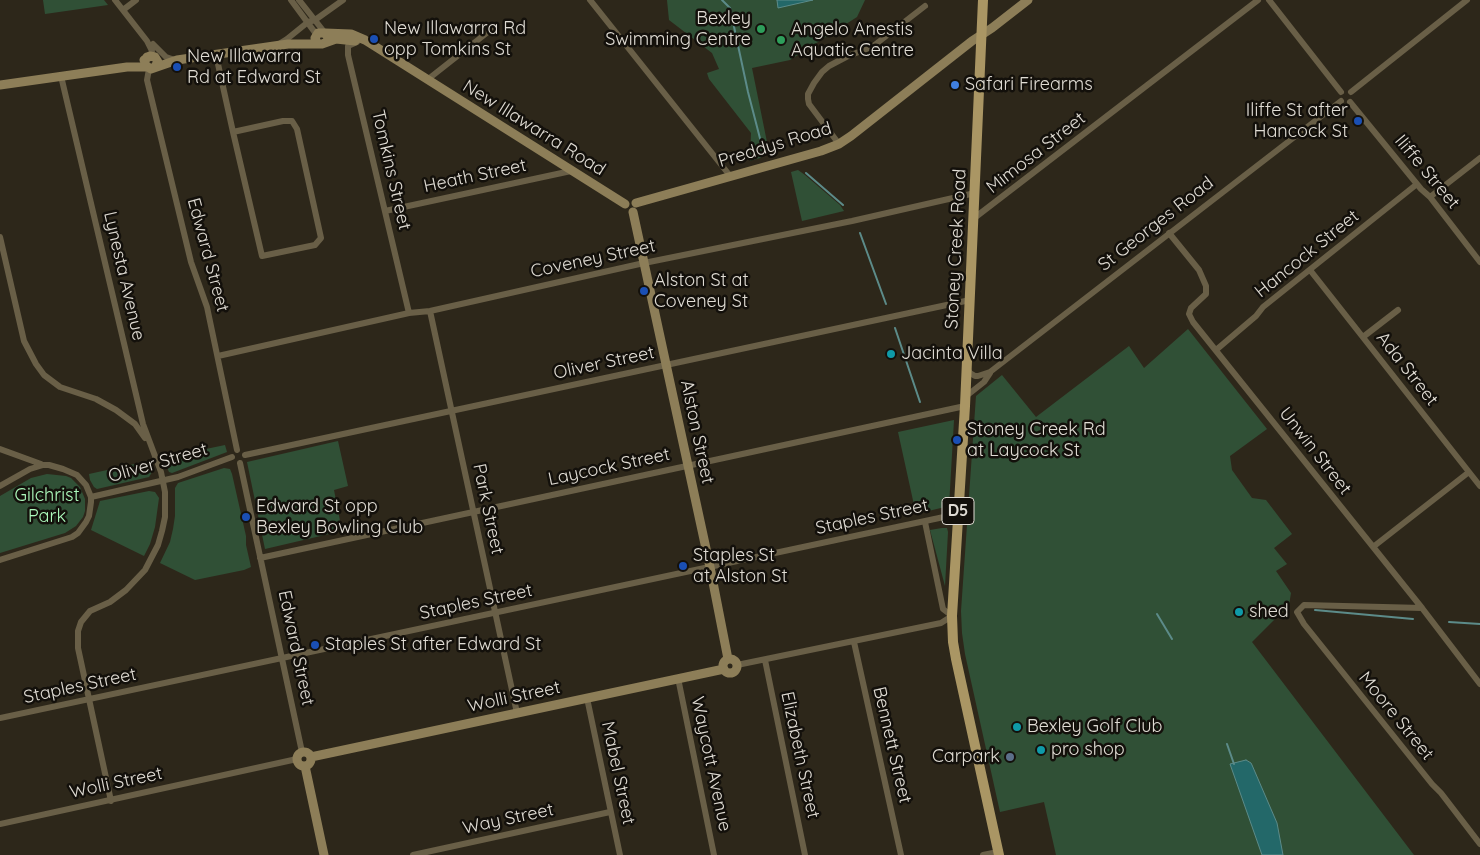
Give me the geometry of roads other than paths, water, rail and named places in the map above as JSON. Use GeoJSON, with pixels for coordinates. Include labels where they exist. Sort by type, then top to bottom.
{"type":"FeatureCollection","features":[{"type":"Feature","properties":{"kind":"main road","name":"Stoney Creek Road"},"geometry":{"type":"LineString","coordinates":[[983,0],[967,367],[952,616],[956,659],[999,853]]}},
{"type":"Feature","properties":{"kind":"main road","name":"Preddys Road"},"geometry":{"type":"LineString","coordinates":[[625,204],[630,200],[635,201],[635,207],[839,144],[1028,0]]}},
{"type":"Feature","properties":{"kind":"main road","name":"New Illawarra Road"},"geometry":{"type":"LineString","coordinates":[[0,85],[151,62],[216,55],[344,34],[360,38],[423,76],[625,204]]}},
{"type":"Feature","properties":{"kind":"main road","name":"New Illawarra Road"},"geometry":{"type":"LineString","coordinates":[[321,37],[358,42],[426,79]]}},
{"type":"Feature","properties":{"kind":"main road","name":"Alston Street"},"geometry":{"type":"LineString","coordinates":[[635,207],[644,263],[728,659]]}},
{"type":"Feature","properties":{"kind":"main road"},"geometry":{"type":"LineString","coordinates":[[728,659],[734,660],[737,665],[732,672],[727,672],[724,669],[723,664],[728,659]]}},
{"type":"Feature","properties":{"kind":"main road","name":"Wolli Street"},"geometry":{"type":"LineString","coordinates":[[301,759],[306,752],[311,757],[724,669]]}},
{"type":"Feature","properties":{"kind":"main road","name":"Edward Street"},"geometry":{"type":"LineString","coordinates":[[301,759],[324,855]]}},
{"type":"Feature","properties":{"kind":"street"},"geometry":{"type":"LineString","coordinates":[[115,0],[150,42],[166,57],[177,60]]}},
{"type":"Feature","properties":{"kind":"street"},"geometry":{"type":"LineString","coordinates":[[123,10],[136,0]]}},
{"type":"Feature","properties":{"kind":"street"},"geometry":{"type":"LineString","coordinates":[[291,0],[321,37]]}},
{"type":"Feature","properties":{"kind":"street"},"geometry":{"type":"LineString","coordinates":[[299,0],[315,20],[321,37]]}},
{"type":"Feature","properties":{"kind":"street"},"geometry":{"type":"LineString","coordinates":[[274,46],[343,0]]}},
{"type":"Feature","properties":{"kind":"street"},"geometry":{"type":"LineString","coordinates":[[590,0],[731,177]]}},
{"type":"Feature","properties":{"kind":"street","name":"Mimosa Street"},"geometry":{"type":"LineString","coordinates":[[973,219],[1249,2],[1258,0]]}},
{"type":"Feature","properties":{"kind":"street"},"geometry":{"type":"LineString","coordinates":[[1269,0],[1341,92]]}},
{"type":"Feature","properties":{"kind":"street"},"geometry":{"type":"LineString","coordinates":[[1351,92],[1467,0]]}},
{"type":"Feature","properties":{"kind":"street"},"geometry":{"type":"LineString","coordinates":[[839,144],[809,104],[808,94],[814,83],[829,66],[872,47],[925,6]]}},
{"type":"Feature","properties":{"kind":"street"},"geometry":{"type":"LineString","coordinates":[[426,79],[493,28]]}},
{"type":"Feature","properties":{"kind":"street"},"geometry":{"type":"LineString","coordinates":[[150,42],[152,51],[151,62]]}},
{"type":"Feature","properties":{"kind":"street","name":"Tomkins Street"},"geometry":{"type":"LineString","coordinates":[[358,42],[349,45],[347,49],[348,55],[409,313]]}},
{"type":"Feature","properties":{"kind":"street"},"geometry":{"type":"LineString","coordinates":[[216,55],[233,132],[262,256],[316,245],[321,238],[297,129],[292,121],[283,121],[233,132]]}},
{"type":"Feature","properties":{"kind":"street","name":"Edward Street"},"geometry":{"type":"LineString","coordinates":[[151,62],[147,80],[192,262],[218,356],[237,450]]}},
{"type":"Feature","properties":{"kind":"street"},"geometry":{"type":"LineString","coordinates":[[127,67],[140,71],[147,80]]}},
{"type":"Feature","properties":{"kind":"street","name":"Lynesta Avenue"},"geometry":{"type":"LineString","coordinates":[[61,76],[143,424],[163,480],[165,492],[165,517],[158,545],[152,558],[136,581],[110,602],[90,611],[79,626],[77,642],[111,801]]}},
{"type":"Feature","properties":{"kind":"street"},"geometry":{"type":"LineString","coordinates":[[1341,92],[1346,90],[1351,92]]}},
{"type":"Feature","properties":{"kind":"street"},"geometry":{"type":"LineString","coordinates":[[1341,92],[1339,96],[1344,103],[1350,102],[1352,98],[1351,92]]}},
{"type":"Feature","properties":{"kind":"street","name":"St Georges Road"},"geometry":{"type":"LineString","coordinates":[[965,402],[984,382],[990,372],[1341,101]]}},
{"type":"Feature","properties":{"kind":"street","name":"Iliffe Street"},"geometry":{"type":"LineString","coordinates":[[1350,102],[1430,198],[1480,262]]}},
{"type":"Feature","properties":{"kind":"street"},"geometry":{"type":"LineString","coordinates":[[1430,198],[1480,158]]}},
{"type":"Feature","properties":{"kind":"street","name":"Heath Street"},"geometry":{"type":"LineString","coordinates":[[385,211],[571,171]]}},
{"type":"Feature","properties":{"kind":"street","name":"Hancock Street"},"geometry":{"type":"LineString","coordinates":[[1216,350],[1256,316],[1263,307],[1418,184]]}},
{"type":"Feature","properties":{"kind":"street","name":"Coveney Street"},"geometry":{"type":"LineString","coordinates":[[218,356],[409,313],[430,311],[644,263],[852,221],[974,193]]}},
{"type":"Feature","properties":{"kind":"street","name":"Unwin Street"},"geometry":{"type":"LineString","coordinates":[[1169,233],[1198,270],[1206,286],[1206,294],[1192,308],[1190,314],[1193,322],[1422,608],[1480,684]]}},
{"type":"Feature","properties":{"kind":"street"},"geometry":{"type":"LineString","coordinates":[[0,238],[24,342],[36,364],[44,375],[60,387],[96,399],[116,410],[135,424],[150,445]]}},
{"type":"Feature","properties":{"kind":"street","name":"Ada Street"},"geometry":{"type":"LineString","coordinates":[[1310,270],[1480,486]]}},
{"type":"Feature","properties":{"kind":"street","name":"Oliver Street"},"geometry":{"type":"LineString","coordinates":[[245,455],[970,300]]}},
{"type":"Feature","properties":{"kind":"street"},"geometry":{"type":"LineString","coordinates":[[1363,337],[1398,310]]}},
{"type":"Feature","properties":{"kind":"street","name":"Park Street"},"geometry":{"type":"LineString","coordinates":[[430,311],[517,713]]}},
{"type":"Feature","properties":{"kind":"street"},"geometry":{"type":"LineString","coordinates":[[967,367],[970,373],[975,376],[990,372]]}},
{"type":"Feature","properties":{"kind":"street","name":"Laycock Street"},"geometry":{"type":"LineString","coordinates":[[260,558],[688,466],[965,402]]}},
{"type":"Feature","properties":{"kind":"street"},"geometry":{"type":"LineString","coordinates":[[0,449],[43,465],[63,468],[77,476],[86,485],[91,497],[89,516],[78,533],[66,540],[0,560]]}},
{"type":"Feature","properties":{"kind":"street"},"geometry":{"type":"LineString","coordinates":[[237,450],[242,451],[245,455],[245,460],[240,463],[233,461],[232,457],[237,450]]}},
{"type":"Feature","properties":{"kind":"street","name":"Oliver Street"},"geometry":{"type":"LineString","coordinates":[[91,497],[178,477],[232,457]]}},
{"type":"Feature","properties":{"kind":"street","name":"Edward Street"},"geometry":{"type":"LineString","coordinates":[[240,463],[282,658],[301,759]]}},
{"type":"Feature","properties":{"kind":"street"},"geometry":{"type":"LineString","coordinates":[[0,486],[30,469],[43,465]]}},
{"type":"Feature","properties":{"kind":"street"},"geometry":{"type":"LineString","coordinates":[[1372,546],[1469,472]]}},
{"type":"Feature","properties":{"kind":"street","name":"Staples Street"},"geometry":{"type":"LineString","coordinates":[[0,718],[958,514]]}},
{"type":"Feature","properties":{"kind":"street"},"geometry":{"type":"LineString","coordinates":[[737,665],[941,623],[952,616],[943,609],[924,522]]}},
{"type":"Feature","properties":{"kind":"street","name":"Moore Street"},"geometry":{"type":"LineString","coordinates":[[1422,608],[1304,605],[1297,612],[1304,624],[1480,844]]}},
{"type":"Feature","properties":{"kind":"street","name":"Bennett Street"},"geometry":{"type":"LineString","coordinates":[[854,642],[901,855]]}},
{"type":"Feature","properties":{"kind":"street","name":"Elizabeth Street"},"geometry":{"type":"LineString","coordinates":[[765,660],[805,855]]}},
{"type":"Feature","properties":{"kind":"street","name":"Waycott Avenue"},"geometry":{"type":"LineString","coordinates":[[678,678],[714,855]]}},
{"type":"Feature","properties":{"kind":"street","name":"Mabel Street"},"geometry":{"type":"LineString","coordinates":[[587,698],[620,855]]}},
{"type":"Feature","properties":{"kind":"street","name":"Wolli Street"},"geometry":{"type":"LineString","coordinates":[[0,824],[301,759]]}},
{"type":"Feature","properties":{"kind":"street","name":"Way Street"},"geometry":{"type":"LineString","coordinates":[[413,855],[610,812]]}},
{"type":"Feature","properties":{"kind":"street"},"geometry":{"type":"LineString","coordinates":[[983,855],[999,853]]}},
{"type":"Feature","properties":{"kind":"water"},"geometry":{"type":"Polygon","coordinates":[[[777,0],[813,0],[778,8],[777,0]]]}},
{"type":"Feature","properties":{"kind":"water"},"geometry":{"type":"Polygon","coordinates":[[[1246,760],[1252,765],[1277,823],[1283,855],[1262,855],[1230,764],[1246,760]]]}},
{"type":"Feature","properties":{"kind":"waterway"},"geometry":{"type":"LineString","coordinates":[[722,0],[730,8],[763,150]]}},
{"type":"Feature","properties":{"kind":"waterway"},"geometry":{"type":"LineString","coordinates":[[806,173],[843,205]]}},
{"type":"Feature","properties":{"kind":"waterway"},"geometry":{"type":"LineString","coordinates":[[860,233],[886,304]]}},
{"type":"Feature","properties":{"kind":"waterway"},"geometry":{"type":"LineString","coordinates":[[895,328],[920,402]]}},
{"type":"Feature","properties":{"kind":"waterway"},"geometry":{"type":"LineString","coordinates":[[1315,610],[1413,619]]}},
{"type":"Feature","properties":{"kind":"waterway"},"geometry":{"type":"LineString","coordinates":[[1157,614],[1172,639]]}},
{"type":"Feature","properties":{"kind":"waterway"},"geometry":{"type":"LineString","coordinates":[[1449,622],[1480,624]]}},
{"type":"Feature","properties":{"kind":"waterway"},"geometry":{"type":"LineString","coordinates":[[1227,744],[1234,764]]}},
{"type":"Feature","properties":{"kind":"place","name":"Bexley Swimming Centre"},"geometry":{"type":"Point","coordinates":[761,29]}},
{"type":"Feature","properties":{"kind":"place","name":"New Illawarra Rd opp Tomkins St"},"geometry":{"type":"Point","coordinates":[374,39]}},
{"type":"Feature","properties":{"kind":"place","name":"Angelo Anestis Aquatic Centre"},"geometry":{"type":"Point","coordinates":[781,40]}},
{"type":"Feature","properties":{"kind":"place","name":"New Illawarra Rd at Edward St"},"geometry":{"type":"Point","coordinates":[177,67]}},
{"type":"Feature","properties":{"kind":"place","name":"Safari Firearms"},"geometry":{"type":"Point","coordinates":[955,85]}},
{"type":"Feature","properties":{"kind":"place","name":"Iliffe St after Hancock St"},"geometry":{"type":"Point","coordinates":[1358,121]}},
{"type":"Feature","properties":{"kind":"place","name":"Alston St at Coveney St"},"geometry":{"type":"Point","coordinates":[644,291]}},
{"type":"Feature","properties":{"kind":"place","name":"Jacinta Villa"},"geometry":{"type":"Point","coordinates":[891,354]}},
{"type":"Feature","properties":{"kind":"place","name":"Stoney Creek Rd at Laycock St"},"geometry":{"type":"Point","coordinates":[957,440]}},
{"type":"Feature","properties":{"kind":"place","name":"Edward St opp Bexley Bowling Club"},"geometry":{"type":"Point","coordinates":[246,517]}},
{"type":"Feature","properties":{"kind":"place","name":"Staples St at Alston St"},"geometry":{"type":"Point","coordinates":[683,566]}},
{"type":"Feature","properties":{"kind":"place","name":"shed"},"geometry":{"type":"Point","coordinates":[1239,612]}},
{"type":"Feature","properties":{"kind":"place","name":"Staples St after Edward St"},"geometry":{"type":"Point","coordinates":[315,645]}},
{"type":"Feature","properties":{"kind":"place","name":"Bexley Golf Club"},"geometry":{"type":"Point","coordinates":[1017,727]}},
{"type":"Feature","properties":{"kind":"place","name":"pro shop"},"geometry":{"type":"Point","coordinates":[1041,750]}},
{"type":"Feature","properties":{"kind":"place","name":"Carpark"},"geometry":{"type":"Point","coordinates":[1010,757]}},
{"type":"Feature","properties":{"kind":"park label","name":"Gilchrist Park"},"geometry":{"type":"Point","coordinates":[47,506]}}]}
